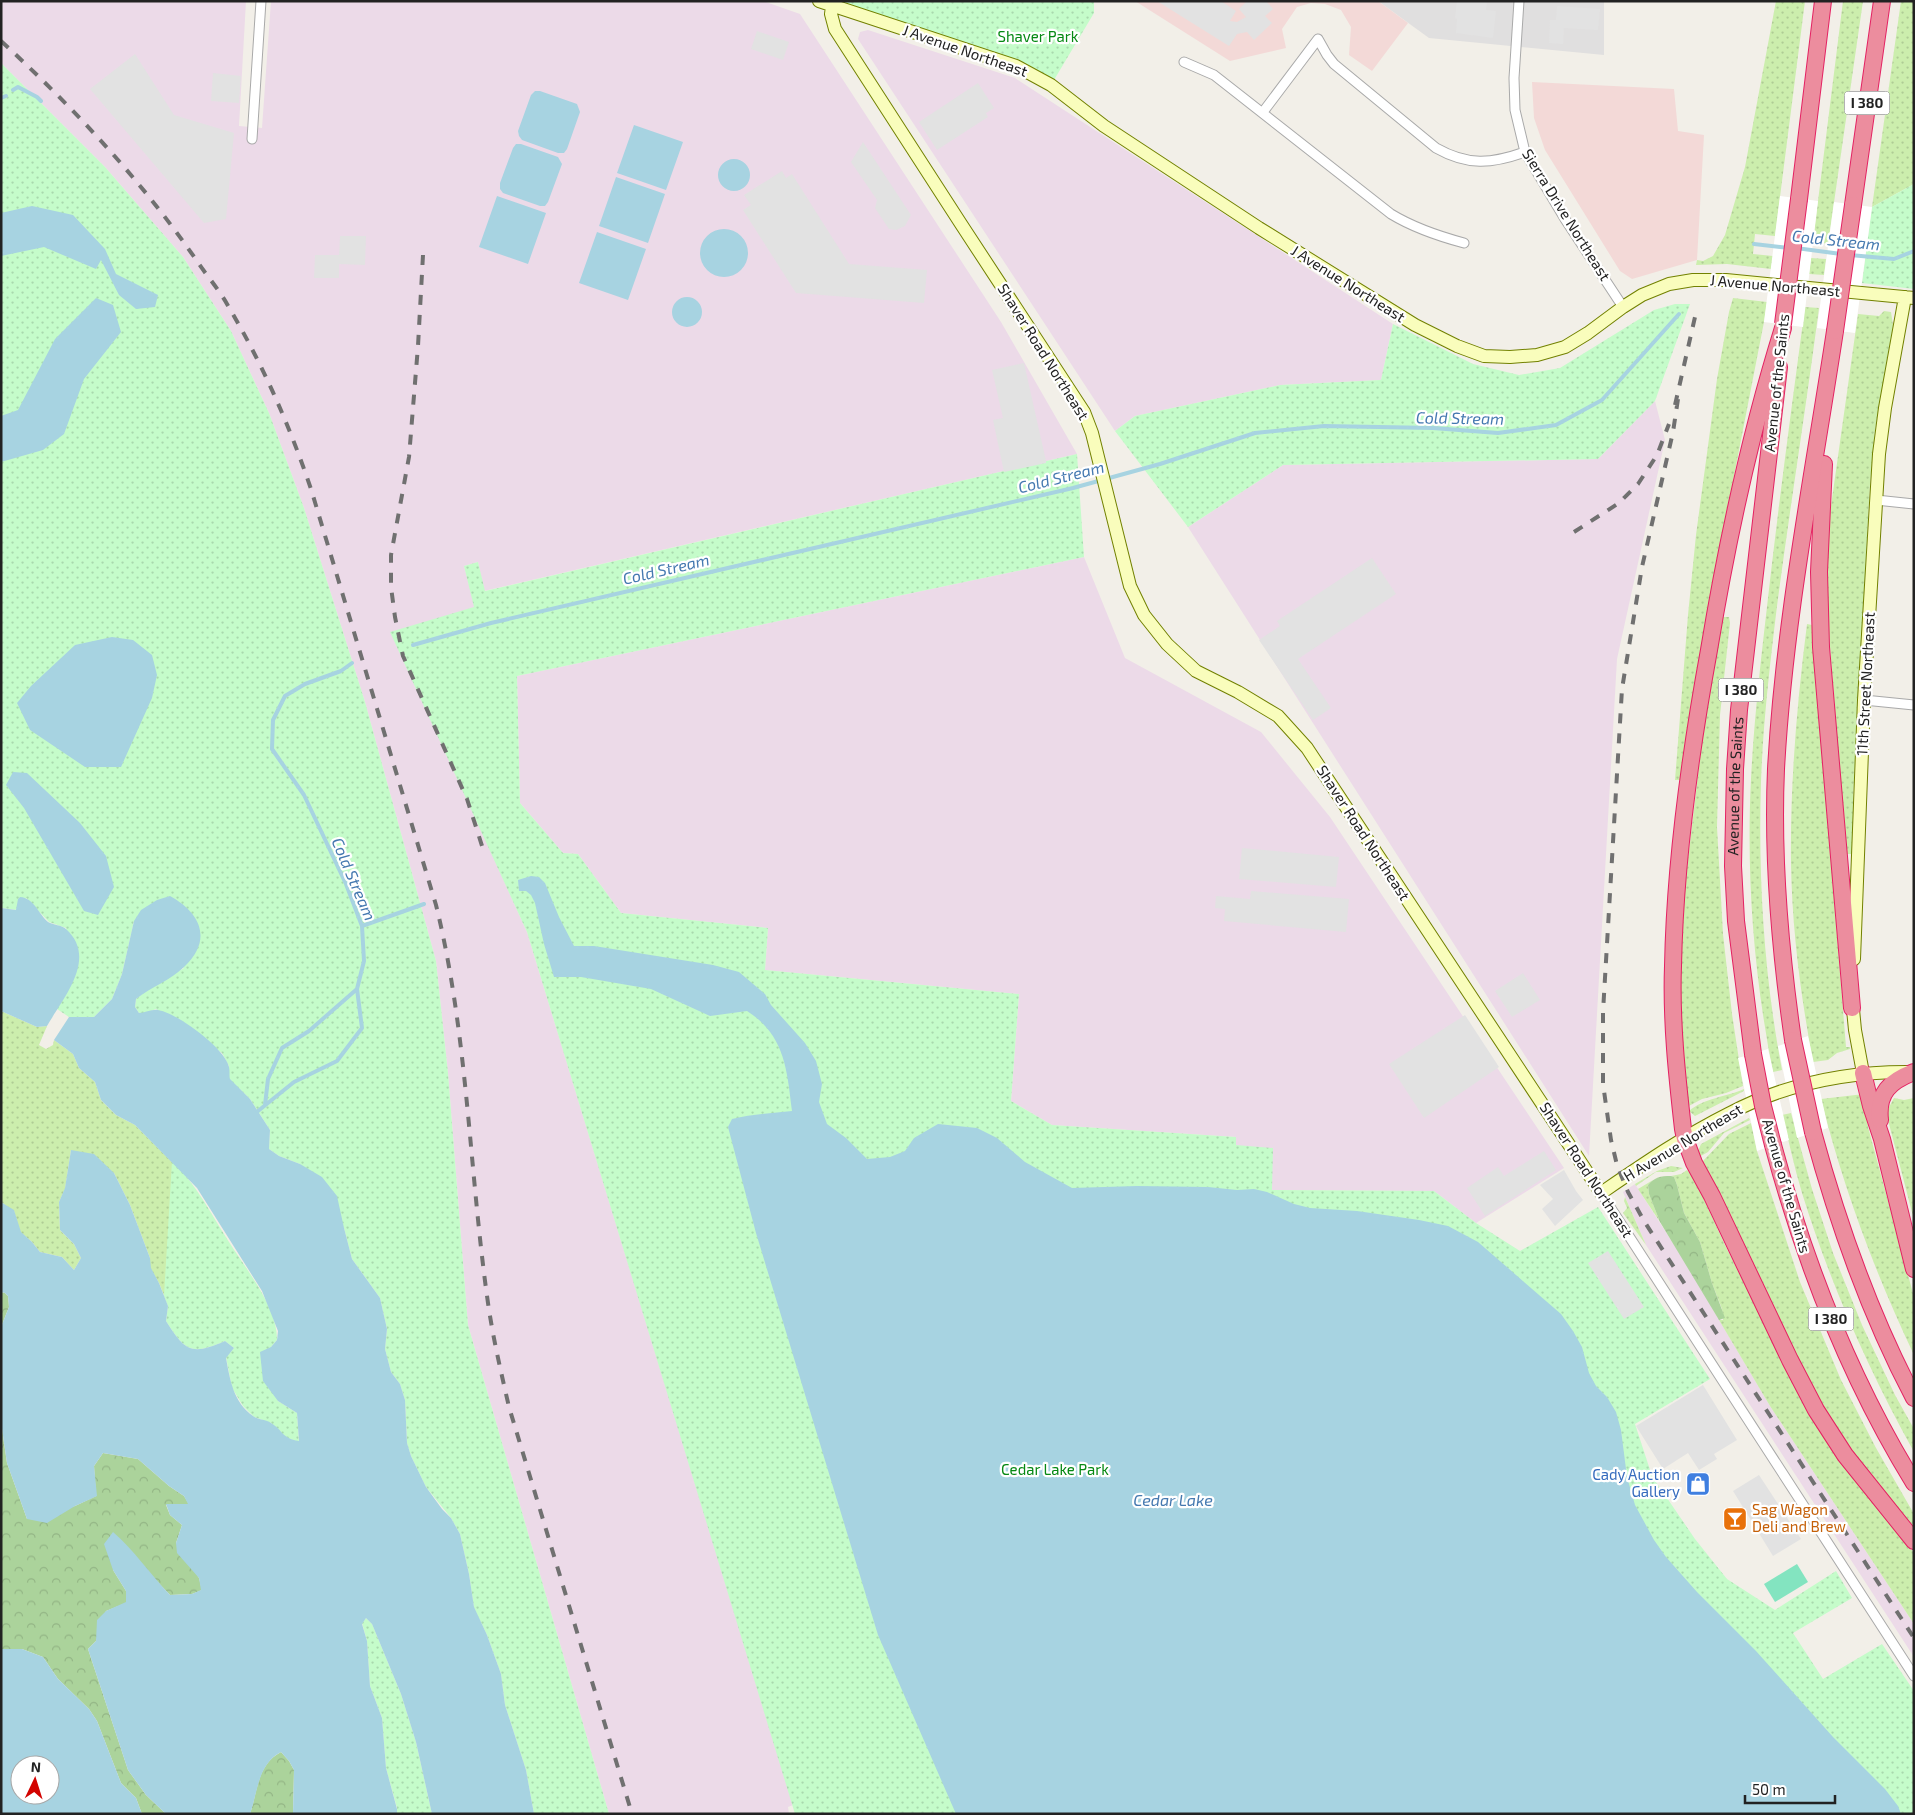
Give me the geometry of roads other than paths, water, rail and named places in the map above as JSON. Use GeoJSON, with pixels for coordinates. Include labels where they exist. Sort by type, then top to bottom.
{"type":"FeatureCollection","features":[{"type":"Feature","properties":{"kind":"highway","name":"Avenue of the Saints"},"geometry":{"type":"LineString","coordinates":[[1823,1],[1798,199],[1739,710],[1734,769],[1733,866],[1736,921],[1753,1054],[1763,1106],[1792,1214],[1827,1311],[1872,1408],[1914,1483]]}},
{"type":"Feature","properties":{"kind":"highway","name":"I 380"},"geometry":{"type":"LineString","coordinates":[[1882,1],[1835,331],[1801,549],[1786,663],[1776,770],[1776,877],[1782,954],[1793,1040],[1813,1132],[1829,1192],[1866,1294],[1887,1344],[1914,1398]]}},
{"type":"Feature","properties":{"kind":"highway"},"geometry":{"type":"LineString","coordinates":[[1783,326],[1738,496],[1701,691],[1689,778],[1678,883],[1673,967],[1674,1018],[1685,1139],[1694,1163],[1712,1196],[1790,1360],[1816,1410],[1845,1454],[1914,1541]]}},
{"type":"Feature","properties":{"kind":"highway"},"geometry":{"type":"LineString","coordinates":[[1825,397],[1819,556],[1819,611],[1828,744],[1852,1008]]}},
{"type":"Feature","properties":{"kind":"highway"},"geometry":{"type":"LineString","coordinates":[[1882,1139],[1879,1106],[1883,1093],[1895,1082],[1914,1072]]}},
{"type":"Feature","properties":{"kind":"highway"},"geometry":{"type":"LineString","coordinates":[[1863,1073],[1882,1139],[1914,1269]]}},
{"type":"Feature","properties":{"kind":"street"},"geometry":{"type":"LineString","coordinates":[[252,139],[261,1]]}},
{"type":"Feature","properties":{"kind":"street","name":"J Avenue Northeast"},"geometry":{"type":"LineString","coordinates":[[819,1],[1016,66],[1051,85],[1104,126],[1259,228],[1415,325],[1457,346],[1484,356],[1537,355],[1564,347],[1588,333],[1642,295],[1669,284],[1712,279],[1909,298]]}},
{"type":"Feature","properties":{"kind":"street","name":"Sierra Drive Northeast"},"geometry":{"type":"LineString","coordinates":[[1520,1],[1514,78],[1515,110],[1525,152],[1565,219],[1623,307]]}},
{"type":"Feature","properties":{"kind":"street","name":"Shaver Road Northeast"},"geometry":{"type":"LineString","coordinates":[[832,6],[835,29],[1084,412],[1092,433],[1130,586],[1144,615],[1167,644],[1196,671],[1238,692],[1278,716],[1307,748],[1601,1193],[1914,1676]]}},
{"type":"Feature","properties":{"kind":"street"},"geometry":{"type":"LineString","coordinates":[[1263,112],[1318,39],[1334,64],[1436,148],[1448,155],[1460,160],[1481,162],[1503,160],[1525,152]]}},
{"type":"Feature","properties":{"kind":"street"},"geometry":{"type":"LineString","coordinates":[[1184,62],[1214,75],[1391,214],[1408,224],[1464,244]]}},
{"type":"Feature","properties":{"kind":"street","name":"11th Street Northeast"},"geometry":{"type":"LineString","coordinates":[[1863,1073],[1852,1008],[1864,700],[1879,454],[1885,408],[1909,298]]}},
{"type":"Feature","properties":{"kind":"street"},"geometry":{"type":"LineString","coordinates":[[1876,500],[1914,504]]}},
{"type":"Feature","properties":{"kind":"street"},"geometry":{"type":"LineString","coordinates":[[1864,700],[1914,705]]}},
{"type":"Feature","properties":{"kind":"street","name":"H Avenue Northeast"},"geometry":{"type":"LineString","coordinates":[[1601,1193],[1727,1114],[1764,1098],[1810,1083],[1863,1073],[1914,1072]]}},
{"type":"Feature","properties":{"kind":"water"},"geometry":{"type":"Polygon","coordinates":[[[535,91],[577,104],[580,112],[564,153],[558,153],[522,140],[519,136],[518,131],[531,95],[535,91]]]}},
{"type":"Feature","properties":{"kind":"water"},"geometry":{"type":"Polygon","coordinates":[[[634,125],[683,142],[666,190],[617,173],[634,125]]]}},
{"type":"Feature","properties":{"kind":"water"},"geometry":{"type":"Polygon","coordinates":[[[516,144],[558,157],[562,164],[545,206],[503,193],[500,189],[500,183],[516,144]]]}},
{"type":"Feature","properties":{"kind":"water"},"geometry":{"type":"Polygon","coordinates":[[[734,159],[740,160],[745,164],[749,169],[749,181],[745,186],[740,190],[734,191],[728,190],[723,186],[719,181],[718,175],[719,169],[723,164],[728,160],[734,159]]]}},
{"type":"Feature","properties":{"kind":"water"},"geometry":{"type":"Polygon","coordinates":[[[616,177],[665,194],[648,243],[599,226],[616,177]]]}},
{"type":"Feature","properties":{"kind":"water"},"geometry":{"type":"Polygon","coordinates":[[[497,196],[546,213],[528,264],[479,247],[497,196]]]}},
{"type":"Feature","properties":{"kind":"water"},"geometry":{"type":"Polygon","coordinates":[[[32,206],[73,215],[105,249],[116,274],[158,295],[155,307],[136,309],[119,295],[101,260],[96,269],[44,247],[1,256],[1,213],[32,206]]]}},
{"type":"Feature","properties":{"kind":"water"},"geometry":{"type":"Polygon","coordinates":[[[719,229],[729,229],[741,236],[748,248],[748,258],[741,270],[729,277],[719,277],[711,273],[704,266],[700,258],[700,248],[704,240],[711,233],[719,229]]]}},
{"type":"Feature","properties":{"kind":"water"},"geometry":{"type":"Polygon","coordinates":[[[597,232],[646,249],[628,300],[579,283],[597,232]]]}},
{"type":"Feature","properties":{"kind":"water"},"geometry":{"type":"Polygon","coordinates":[[[687,297],[698,301],[702,312],[698,323],[687,327],[676,323],[672,312],[676,301],[687,297]]]}},
{"type":"Feature","properties":{"kind":"water"},"geometry":{"type":"Polygon","coordinates":[[[96,298],[113,305],[121,332],[84,379],[64,434],[43,450],[1,462],[1,416],[18,410],[55,339],[96,298]]]}},
{"type":"Feature","properties":{"kind":"water"},"geometry":{"type":"Polygon","coordinates":[[[112,637],[133,640],[152,655],[157,675],[152,698],[121,767],[85,767],[30,730],[17,703],[31,686],[75,645],[112,637]]]}},
{"type":"Feature","properties":{"kind":"water"},"geometry":{"type":"Polygon","coordinates":[[[13,772],[27,773],[80,823],[106,856],[114,887],[98,915],[84,911],[24,808],[6,785],[13,772]]]}},
{"type":"Feature","properties":{"kind":"water","name":"Cedar Lake"},"geometry":{"type":"Polygon","coordinates":[[[531,876],[539,877],[545,883],[574,946],[594,946],[713,965],[739,972],[765,994],[771,1005],[805,1043],[816,1061],[822,1084],[819,1102],[827,1124],[846,1138],[867,1159],[890,1157],[905,1151],[914,1138],[938,1124],[977,1128],[997,1138],[1025,1162],[1072,1188],[1137,1186],[1254,1189],[1310,1208],[1357,1211],[1448,1226],[1478,1242],[1561,1314],[1573,1331],[1582,1347],[1589,1373],[1596,1386],[1607,1397],[1616,1412],[1621,1430],[1627,1477],[1635,1505],[1654,1540],[1666,1557],[1697,1592],[1756,1651],[1833,1737],[1885,1789],[1898,1806],[1901,1814],[956,1814],[878,1635],[756,1233],[728,1127],[732,1119],[792,1111],[786,1068],[777,1042],[760,1021],[747,1011],[710,1016],[651,989],[581,977],[554,977],[535,903],[531,895],[526,891],[519,891],[518,880],[531,876]]]}},
{"type":"Feature","properties":{"kind":"water"},"geometry":{"type":"Polygon","coordinates":[[[170,896],[189,910],[196,919],[200,928],[198,947],[193,957],[179,972],[136,999],[135,1007],[139,1013],[158,1010],[166,1013],[188,1024],[210,1041],[226,1059],[230,1079],[250,1099],[270,1130],[269,1149],[279,1156],[300,1164],[322,1177],[337,1196],[352,1259],[380,1298],[387,1329],[385,1349],[391,1372],[400,1384],[405,1400],[407,1443],[411,1456],[426,1487],[451,1518],[460,1534],[474,1607],[487,1635],[501,1674],[505,1705],[526,1770],[534,1814],[432,1814],[416,1742],[401,1694],[372,1624],[366,1618],[362,1624],[367,1641],[370,1686],[382,1718],[386,1768],[397,1814],[293,1814],[294,1770],[281,1752],[273,1757],[263,1771],[250,1814],[166,1814],[146,1795],[128,1770],[88,1649],[96,1641],[97,1620],[106,1611],[126,1602],[126,1591],[113,1570],[104,1544],[113,1532],[128,1546],[170,1595],[192,1594],[201,1590],[199,1578],[177,1553],[176,1543],[182,1525],[170,1515],[166,1504],[188,1504],[184,1496],[169,1486],[138,1459],[103,1453],[94,1466],[97,1496],[75,1506],[47,1523],[27,1519],[7,1463],[1,1422],[1,1327],[9,1307],[8,1296],[1,1292],[1,1202],[14,1210],[21,1232],[40,1252],[62,1257],[74,1270],[81,1258],[74,1244],[60,1230],[59,1202],[65,1188],[71,1150],[94,1154],[114,1173],[130,1205],[150,1258],[151,1268],[168,1306],[166,1321],[178,1339],[190,1348],[196,1349],[213,1346],[225,1341],[234,1348],[226,1358],[234,1390],[241,1404],[255,1417],[269,1422],[289,1438],[299,1441],[297,1413],[278,1401],[263,1381],[260,1352],[271,1347],[277,1340],[278,1331],[262,1291],[197,1188],[135,1125],[116,1115],[101,1100],[95,1082],[79,1068],[73,1054],[54,1040],[69,1017],[94,1017],[112,999],[122,974],[134,921],[141,910],[157,900],[170,896]]]}},
{"type":"Feature","properties":{"kind":"water"},"geometry":{"type":"Polygon","coordinates":[[[20,897],[29,900],[48,922],[66,929],[75,940],[79,952],[79,965],[75,978],[47,1026],[37,1027],[1,1011],[1,908],[16,910],[20,897]]]}},
{"type":"Feature","properties":{"kind":"water"},"geometry":{"type":"Polygon","coordinates":[[[1,1649],[22,1649],[43,1657],[58,1679],[89,1709],[97,1721],[121,1783],[136,1798],[142,1814],[1,1814],[1,1649]]]}},
{"type":"Feature","properties":{"kind":"waterway"},"geometry":{"type":"LineString","coordinates":[[13,90],[18,87],[41,101]]}},
{"type":"Feature","properties":{"kind":"waterway"},"geometry":{"type":"LineString","coordinates":[[1,98],[6,96]]}},
{"type":"Feature","properties":{"kind":"waterway","name":"Cold Stream"},"geometry":{"type":"LineString","coordinates":[[1754,244],[1789,248]]}},
{"type":"Feature","properties":{"kind":"waterway","name":"Cold Stream"},"geometry":{"type":"LineString","coordinates":[[1796,248],[1841,254]]}},
{"type":"Feature","properties":{"kind":"waterway","name":"Cold Stream"},"geometry":{"type":"LineString","coordinates":[[1850,255],[1894,259],[1914,251]]}},
{"type":"Feature","properties":{"kind":"waterway","name":"Cold Stream"},"geometry":{"type":"LineString","coordinates":[[413,645],[491,623],[1073,488],[1160,464],[1255,433],[1324,426],[1433,428],[1498,433],[1556,425],[1602,400],[1679,314]]}},
{"type":"Feature","properties":{"kind":"waterway","name":"Cold Stream"},"geometry":{"type":"LineString","coordinates":[[258,1111],[294,1082],[337,1061],[362,1028],[357,989],[364,961],[362,926],[346,884],[304,795],[272,749],[273,720],[285,696],[305,684],[341,671],[352,663]]}},
{"type":"Feature","properties":{"kind":"waterway"},"geometry":{"type":"LineString","coordinates":[[362,926],[424,904]]}},
{"type":"Feature","properties":{"kind":"waterway"},"geometry":{"type":"LineString","coordinates":[[265,1105],[268,1079],[282,1048],[309,1031],[357,989]]}},
{"type":"Feature","properties":{"kind":"railway"},"geometry":{"type":"LineString","coordinates":[[1,41],[81,119],[131,175],[155,204],[217,289],[240,326],[263,371],[303,465],[436,905],[447,954],[462,1053],[482,1253],[490,1316],[500,1368],[509,1407],[632,1814]]}},
{"type":"Feature","properties":{"kind":"railway"},"geometry":{"type":"LineString","coordinates":[[423,255],[409,457],[391,555],[391,587],[403,656],[467,799],[484,852]]}},
{"type":"Feature","properties":{"kind":"railway"},"geometry":{"type":"LineString","coordinates":[[1675,405],[1695,317]]}},
{"type":"Feature","properties":{"kind":"railway"},"geometry":{"type":"LineString","coordinates":[[1678,399],[1673,432],[1642,567],[1622,689],[1603,1012],[1603,1084],[1611,1140],[1617,1165],[1628,1192],[1644,1221],[1914,1638]]}},
{"type":"Feature","properties":{"kind":"railway"},"geometry":{"type":"LineString","coordinates":[[1574,532],[1619,503],[1638,484],[1657,455],[1669,424]]}},
{"type":"Feature","properties":{"kind":"place","name":"Cady Auction Gallery"},"geometry":{"type":"Point","coordinates":[1698,1484]}},
{"type":"Feature","properties":{"kind":"place","name":"Sag Wagon Deli and Brew"},"geometry":{"type":"Point","coordinates":[1735,1519]}},
{"type":"Feature","properties":{"kind":"park label","name":"Shaver Park"},"geometry":{"type":"Point","coordinates":[1038,37]}},
{"type":"Feature","properties":{"kind":"park label","name":"Cedar Lake Park"},"geometry":{"type":"Point","coordinates":[1055,1470]}}]}
